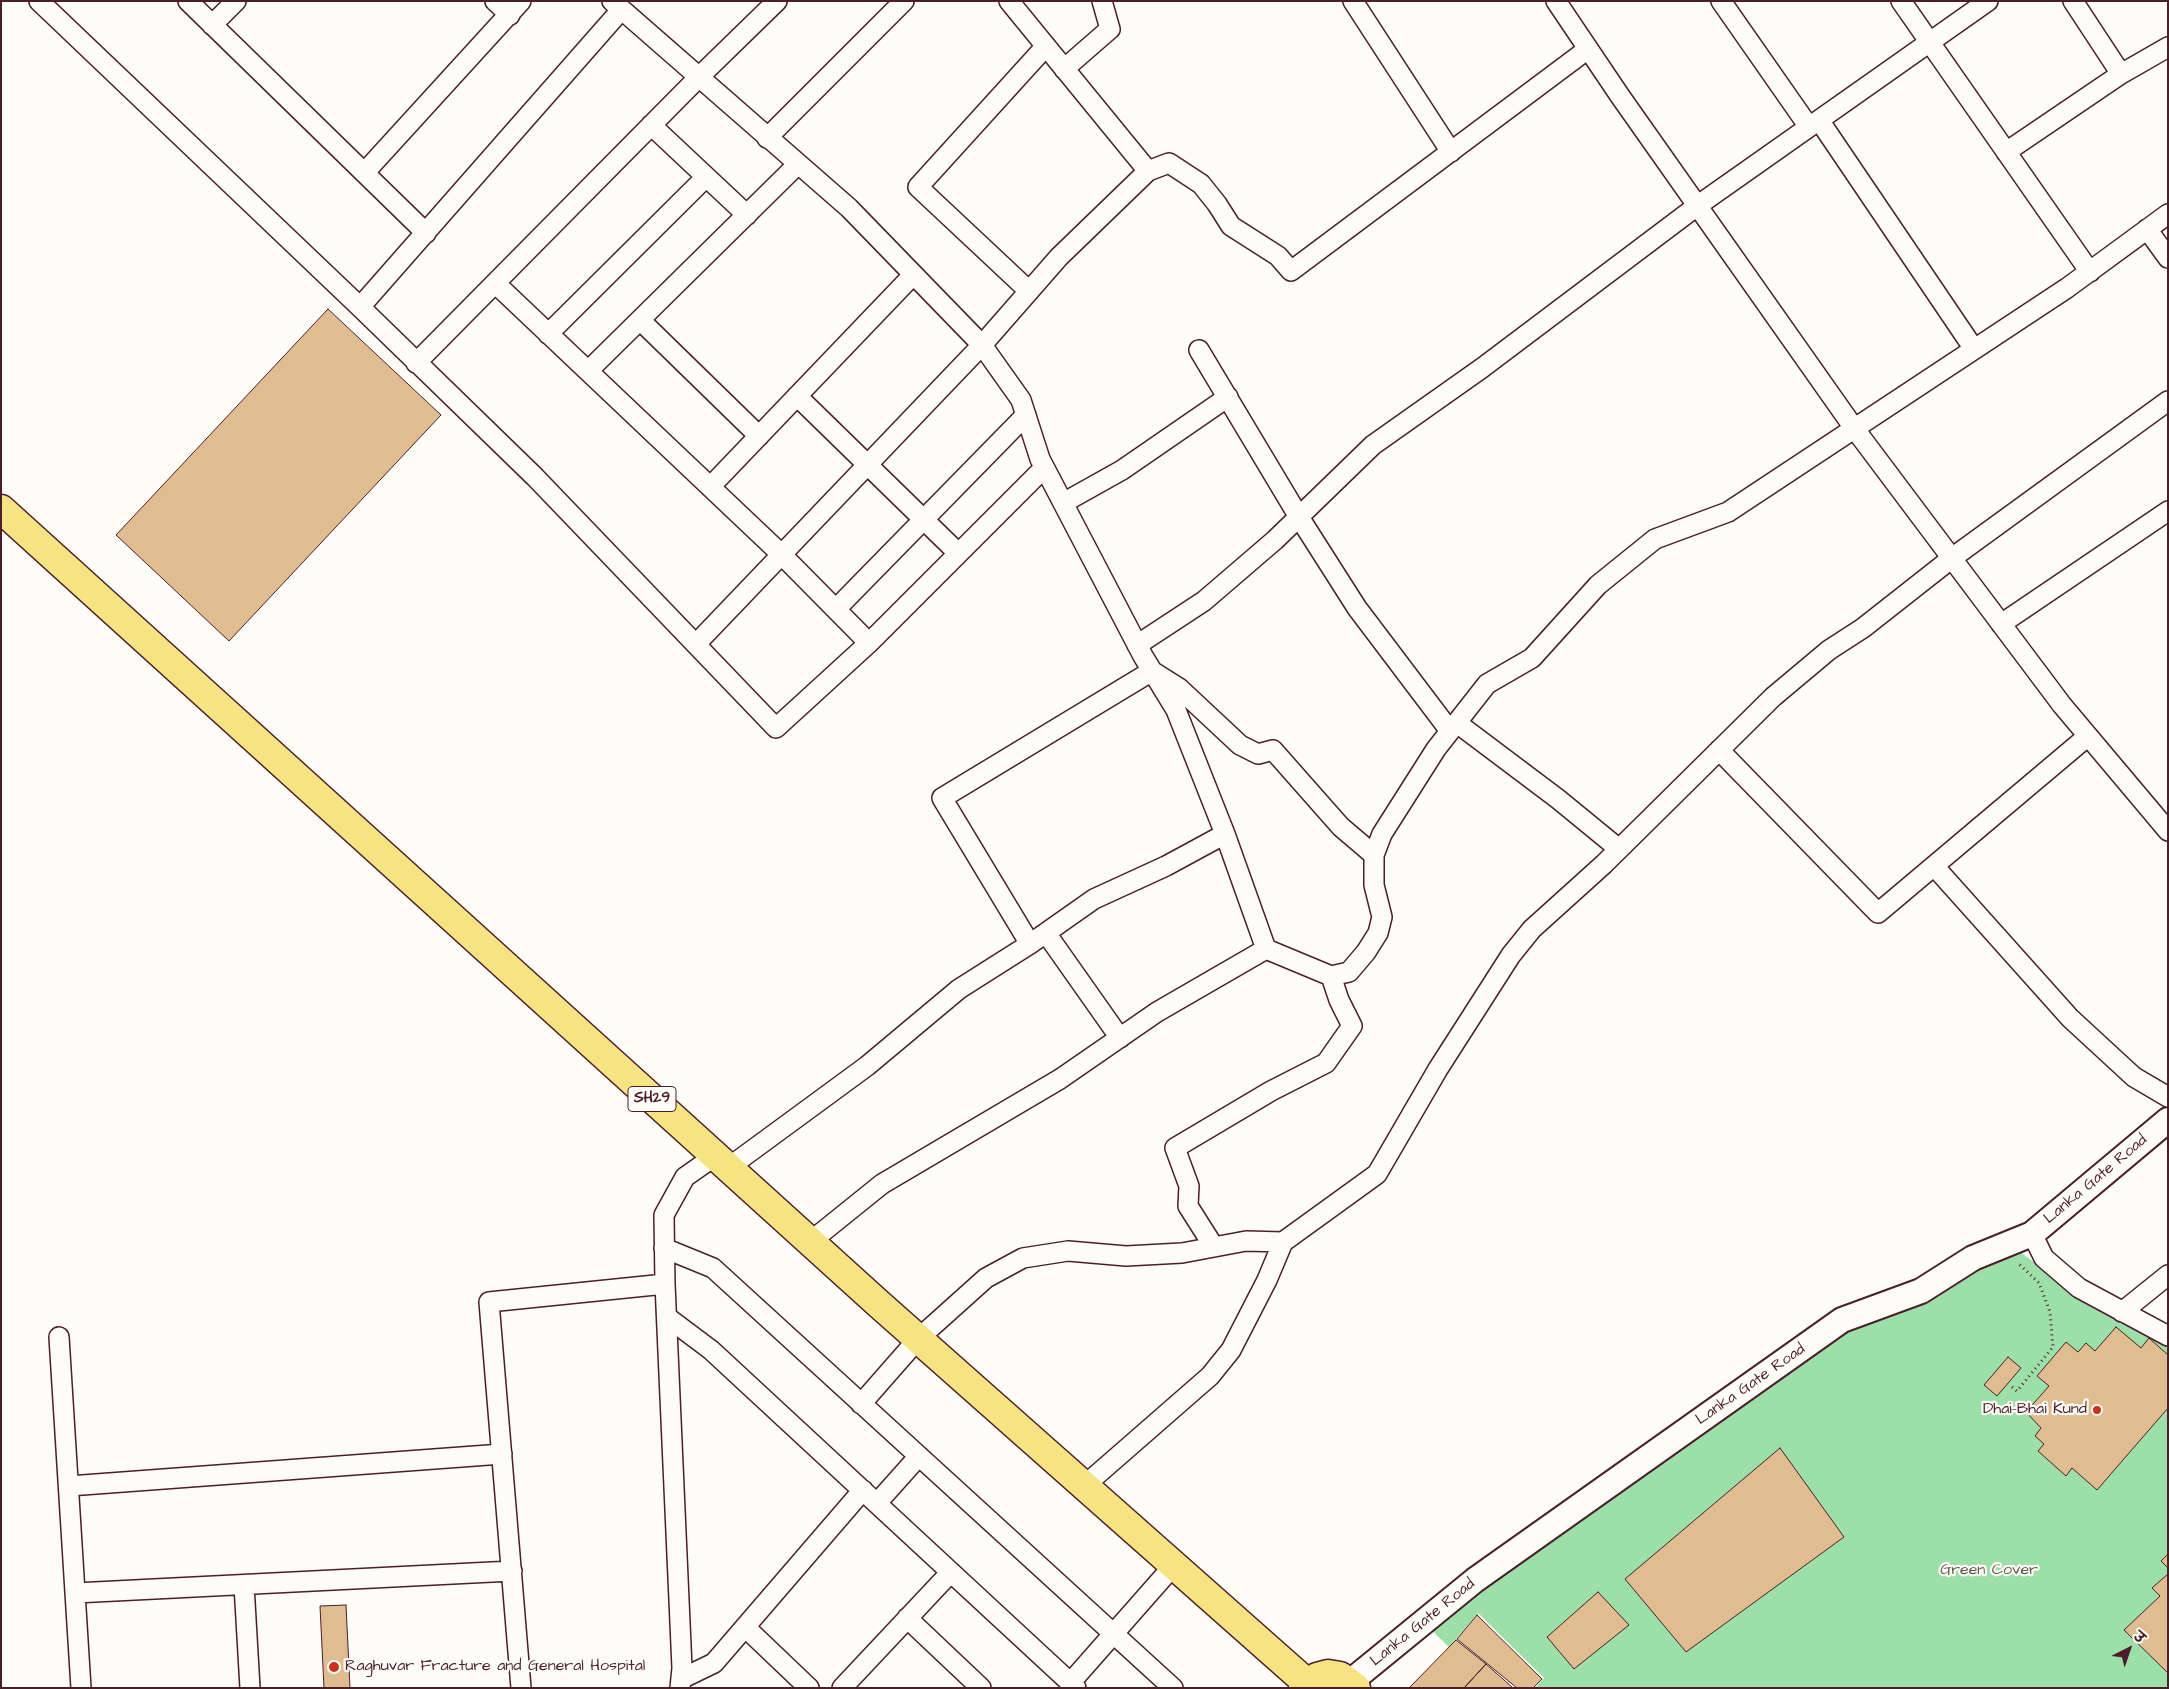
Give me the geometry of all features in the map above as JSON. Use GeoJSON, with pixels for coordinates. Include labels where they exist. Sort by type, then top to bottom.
{"type":"FeatureCollection","features":[{"type":"Feature","properties":{"kind":"main road","name":"SH29"},"geometry":{"type":"LineString","coordinates":[[1,509],[810,1242],[1174,1565],[1305,1686],[1317,1677],[1328,1674],[1340,1676],[1353,1685]]}},
{"type":"Feature","properties":{"kind":"street"},"geometry":{"type":"LineString","coordinates":[[188,1],[426,233]]}},
{"type":"Feature","properties":{"kind":"street"},"geometry":{"type":"LineString","coordinates":[[212,25],[236,1]]}},
{"type":"Feature","properties":{"kind":"street"},"geometry":{"type":"LineString","coordinates":[[365,172],[515,8],[495,1]]}},
{"type":"Feature","properties":{"kind":"street"},"geometry":{"type":"LineString","coordinates":[[416,363],[698,77],[778,1]]}},
{"type":"Feature","properties":{"kind":"street"},"geometry":{"type":"LineString","coordinates":[[767,138],[904,1]]}},
{"type":"Feature","properties":{"kind":"street"},"geometry":{"type":"LineString","coordinates":[[1009,1],[1148,172]]}},
{"type":"Feature","properties":{"kind":"street"},"geometry":{"type":"LineString","coordinates":[[1064,69],[1110,29],[1102,1]]}},
{"type":"Feature","properties":{"kind":"street"},"geometry":{"type":"LineString","coordinates":[[1556,1],[1697,206],[1854,428],[2062,705],[2165,823]]}},
{"type":"Feature","properties":{"kind":"street"},"geometry":{"type":"LineString","coordinates":[[1721,1],[1814,123],[1974,349]]}},
{"type":"Feature","properties":{"kind":"street"},"geometry":{"type":"LineString","coordinates":[[1901,1],[2090,272]]}},
{"type":"Feature","properties":{"kind":"street"},"geometry":{"type":"LineString","coordinates":[[1137,645],[1204,601],[1275,540],[1373,445],[1482,368],[1697,206],[1988,1]]}},
{"type":"Feature","properties":{"kind":"street"},"geometry":{"type":"LineString","coordinates":[[2073,1],[2121,74]]}},
{"type":"Feature","properties":{"kind":"street"},"geometry":{"type":"LineString","coordinates":[[49,4],[535,477],[776,728],[869,643],[1044,468]]}},
{"type":"Feature","properties":{"kind":"street"},"geometry":{"type":"LineString","coordinates":[[1358,4],[1451,152]]}},
{"type":"Feature","properties":{"kind":"street"},"geometry":{"type":"LineString","coordinates":[[360,307],[426,233],[616,6],[849,208],[982,345],[1021,400],[1044,468],[1137,645],[1176,710],[1225,834],[1266,949],[1331,976],[1349,972],[1366,952],[1378,933],[1382,918],[1374,885],[1374,855],[1382,834],[1436,749],[1487,684],[1532,658],[1598,585],[1655,539],[1728,512],[2090,272],[2168,214]]}},
{"type":"Feature","properties":{"kind":"street"},"geometry":{"type":"LineString","coordinates":[[1030,291],[918,187],[1046,46]]}},
{"type":"Feature","properties":{"kind":"street"},"geometry":{"type":"LineString","coordinates":[[2006,152],[2121,74],[2168,47]]}},
{"type":"Feature","properties":{"kind":"street"},"geometry":{"type":"LineString","coordinates":[[696,644],[982,345],[1058,257],[1148,172],[1170,164],[1201,184],[1231,226],[1278,256],[1291,270],[1588,49]]}},
{"type":"Feature","properties":{"kind":"street"},"geometry":{"type":"LineString","coordinates":[[651,125],[747,215]]}},
{"type":"Feature","properties":{"kind":"street"},"geometry":{"type":"LineString","coordinates":[[588,371],[798,164]]}},
{"type":"Feature","properties":{"kind":"street"},"geometry":{"type":"LineString","coordinates":[[548,334],[706,177]]}},
{"type":"Feature","properties":{"kind":"street"},"geometry":{"type":"LineString","coordinates":[[2147,229],[2168,258]]}},
{"type":"Feature","properties":{"kind":"street"},"geometry":{"type":"LineString","coordinates":[[710,487],[913,275]]}},
{"type":"Feature","properties":{"kind":"street"},"geometry":{"type":"LineString","coordinates":[[495,283],[781,554],[869,643]]}},
{"type":"Feature","properties":{"kind":"street"},"geometry":{"type":"LineString","coordinates":[[640,320],[759,436]]}},
{"type":"Feature","properties":{"kind":"street"},"geometry":{"type":"LineString","coordinates":[[1199,350],[1299,517],[1357,608],[1453,727],[1558,799],[1620,849]]}},
{"type":"Feature","properties":{"kind":"street"},"geometry":{"type":"LineString","coordinates":[[797,396],[958,554]]}},
{"type":"Feature","properties":{"kind":"street"},"geometry":{"type":"LineString","coordinates":[[1063,503],[1122,470],[1228,397]]}},
{"type":"Feature","properties":{"kind":"street"},"geometry":{"type":"LineString","coordinates":[[1084,1486],[1210,1376],[1230,1350],[1267,1280],[1283,1242],[1377,1174],[1438,1069],[1511,954],[1532,929],[1620,849],[1773,697],[1829,650],[1863,628],[1952,558],[2168,401]]}},
{"type":"Feature","properties":{"kind":"street"},"geometry":{"type":"LineString","coordinates":[[836,609],[1026,415]]}},
{"type":"Feature","properties":{"kind":"street"},"geometry":{"type":"LineString","coordinates":[[2001,624],[2168,511]]}},
{"type":"Feature","properties":{"kind":"street"},"geometry":{"type":"LineString","coordinates":[[1152,671],[1179,688],[1240,745],[1258,754],[1273,750],[1341,827],[1374,855]]}},
{"type":"Feature","properties":{"kind":"street"},"geometry":{"type":"LineString","coordinates":[[1030,944],[942,798],[1152,671]]}},
{"type":"Feature","properties":{"kind":"street"},"geometry":{"type":"LineString","coordinates":[[1719,750],[1878,913],[2088,736]]}},
{"type":"Feature","properties":{"kind":"street"},"geometry":{"type":"LineString","coordinates":[[680,1683],[682,1668],[665,1284],[664,1215],[685,1177],[722,1162],[867,1066],[959,989],[1030,944],[1094,899],[1166,866],[1225,834]]}},
{"type":"Feature","properties":{"kind":"street"},"geometry":{"type":"LineString","coordinates":[[1934,866],[2070,1018],[2134,1077],[2168,1098]]}},
{"type":"Feature","properties":{"kind":"street"},"geometry":{"type":"LineString","coordinates":[[1046,933],[1120,1038]]}},
{"type":"Feature","properties":{"kind":"street"},"geometry":{"type":"LineString","coordinates":[[810,1242],[882,1184],[1060,1079],[1157,1012],[1266,949]]}},
{"type":"Feature","properties":{"kind":"street"},"geometry":{"type":"LineString","coordinates":[[1214,1247],[1188,1206],[1189,1186],[1175,1148],[1271,1091],[1326,1063],[1352,1026],[1339,1000],[1331,976]]}},
{"type":"Feature","properties":{"kind":"street","name":"Lanka Gate Road"},"geometry":{"type":"LineString","coordinates":[[1353,1685],[1475,1580],[1842,1320],[1921,1291],[1973,1258],[2023,1238],[2168,1120]]}},
{"type":"Feature","properties":{"kind":"street"},"geometry":{"type":"LineString","coordinates":[[2023,1238],[2079,1288],[2168,1336]]}},
{"type":"Feature","properties":{"kind":"street"},"geometry":{"type":"LineString","coordinates":[[862,1404],[918,1339],[986,1278],[1023,1258],[1068,1251],[1126,1256],[1182,1253],[1246,1241],[1283,1242]]}},
{"type":"Feature","properties":{"kind":"street"},"geometry":{"type":"LineString","coordinates":[[664,1248],[713,1268],[1173,1688]]}},
{"type":"Feature","properties":{"kind":"street"},"geometry":{"type":"LineString","coordinates":[[2122,1312],[2168,1275]]}},
{"type":"Feature","properties":{"kind":"street"},"geometry":{"type":"LineString","coordinates":[[522,1688],[489,1302],[665,1284]]}},
{"type":"Feature","properties":{"kind":"street"},"geometry":{"type":"LineString","coordinates":[[667,1317],[711,1350],[1073,1685],[1113,1634],[1174,1565]]}},
{"type":"Feature","properties":{"kind":"street"},"geometry":{"type":"LineString","coordinates":[[59,1337],[81,1688]]}},
{"type":"Feature","properties":{"kind":"street"},"geometry":{"type":"LineString","coordinates":[[68,1486],[502,1454]]}},
{"type":"Feature","properties":{"kind":"street"},"geometry":{"type":"LineString","coordinates":[[680,1683],[714,1663],[745,1627],[870,1497],[918,1456]]}},
{"type":"Feature","properties":{"kind":"street"},"geometry":{"type":"LineString","coordinates":[[75,1593],[512,1570]]}},
{"type":"Feature","properties":{"kind":"street"},"geometry":{"type":"LineString","coordinates":[[842,1688],[952,1572]]}},
{"type":"Feature","properties":{"kind":"street"},"geometry":{"type":"LineString","coordinates":[[244,1585],[250,1688]]}},
{"type":"Feature","properties":{"kind":"street"},"geometry":{"type":"LineString","coordinates":[[908,1618],[981,1688]]}},
{"type":"Feature","properties":{"kind":"street"},"geometry":{"type":"LineString","coordinates":[[745,1627],[809,1688]]}},
{"type":"Feature","properties":{"kind":"path"},"geometry":{"type":"LineString","coordinates":[[2012,1387],[2017,1391],[2053,1347],[2050,1312],[2039,1283],[2017,1263],[2023,1238]]}},
{"type":"Feature","properties":{"kind":"green space","name":"Green Cover"},"geometry":{"type":"Polygon","coordinates":[[[2020,1252],[2101,1310],[2168,1343],[2168,1688],[1535,1688],[1544,1678],[1478,1613],[1449,1647],[1423,1622],[1842,1320],[1992,1265],[2020,1252]]]}},
{"type":"Feature","properties":{"kind":"building"},"geometry":{"type":"Polygon","coordinates":[[[328,309],[441,415],[229,641],[116,535],[328,309]]]}},
{"type":"Feature","properties":{"kind":"building","name":"Dhai-Bhai Kund"},"geometry":{"type":"Polygon","coordinates":[[[2116,1327],[2141,1348],[2149,1338],[2168,1355],[2168,1408],[2097,1490],[2072,1468],[2066,1476],[2038,1451],[2044,1444],[2035,1436],[2041,1428],[2026,1412],[2049,1386],[2037,1376],[2066,1342],[2078,1352],[2086,1343],[2095,1351],[2116,1327]]]}},
{"type":"Feature","properties":{"kind":"building"},"geometry":{"type":"Polygon","coordinates":[[[2008,1357],[2021,1368],[1997,1396],[1984,1385],[2008,1357]]]}},
{"type":"Feature","properties":{"kind":"building"},"geometry":{"type":"Polygon","coordinates":[[[1780,1448],[1844,1537],[1686,1652],[1625,1579],[1780,1448]]]}},
{"type":"Feature","properties":{"kind":"building"},"geometry":{"type":"Polygon","coordinates":[[[2168,1554],[2168,1568],[2161,1561],[2168,1554]]]}},
{"type":"Feature","properties":{"kind":"building"},"geometry":{"type":"Polygon","coordinates":[[[2168,1574],[2168,1673],[2124,1630],[2160,1596],[2152,1588],[2168,1574]]]}},
{"type":"Feature","properties":{"kind":"building"},"geometry":{"type":"Polygon","coordinates":[[[1598,1592],[1629,1625],[1574,1669],[1547,1637],[1598,1592]]]}},
{"type":"Feature","properties":{"kind":"building"},"geometry":{"type":"Polygon","coordinates":[[[346,1605],[350,1688],[324,1688],[320,1606],[346,1605]]]}},
{"type":"Feature","properties":{"kind":"building"},"geometry":{"type":"Polygon","coordinates":[[[1477,1615],[1542,1679],[1533,1688],[1517,1688],[1457,1639],[1477,1615]]]}},
{"type":"Feature","properties":{"kind":"building"},"geometry":{"type":"Polygon","coordinates":[[[1456,1640],[1486,1664],[1464,1688],[1409,1688],[1456,1640]]]}},
{"type":"Feature","properties":{"kind":"building"},"geometry":{"type":"Polygon","coordinates":[[[1486,1664],[1513,1688],[1464,1688],[1486,1664]]]}},
{"type":"Feature","properties":{"kind":"place","name":"Dhai-Bhai Kund"},"geometry":{"type":"Point","coordinates":[2097,1410]}},
{"type":"Feature","properties":{"kind":"place","name":"Raghuvar Fracture and General Hospital"},"geometry":{"type":"Point","coordinates":[334,1667]}}]}
